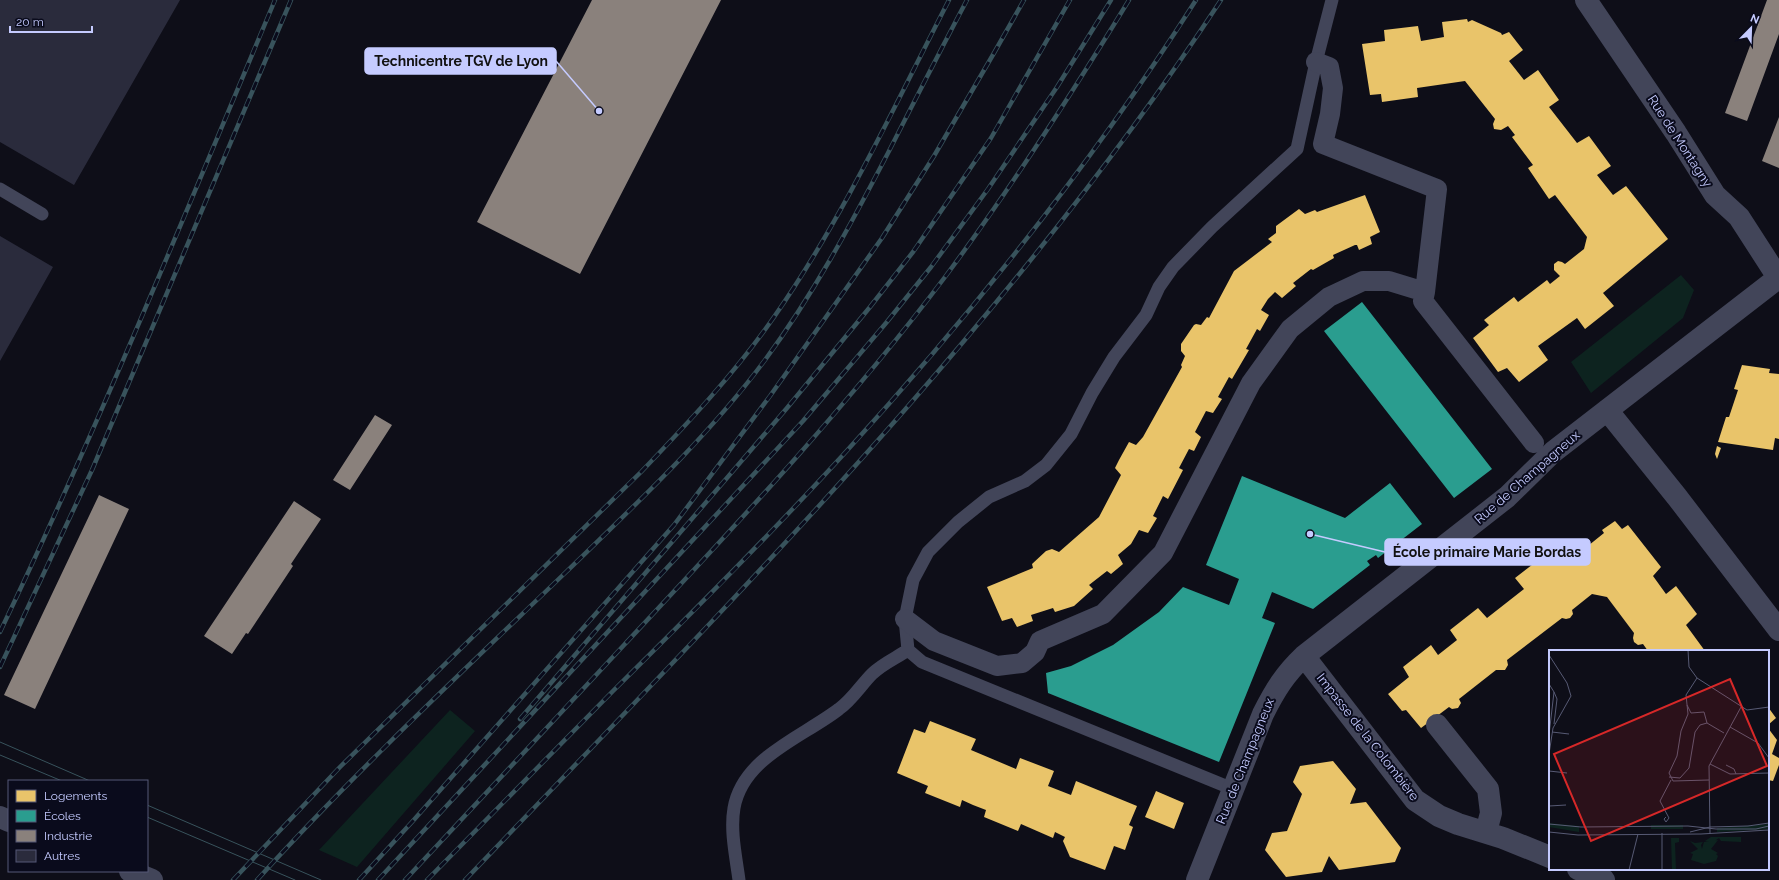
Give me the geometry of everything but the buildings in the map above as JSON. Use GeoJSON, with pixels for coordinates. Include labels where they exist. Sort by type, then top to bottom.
{"type":"FeatureCollection","features":[{"type":"Feature","properties":{"kind":"street","name":"Rue de Montagny"},"geometry":{"type":"LineString","coordinates":[[1586,0],[1676,133],[1715,195],[1739,217],[1777,271]]}},
{"type":"Feature","properties":{"kind":"street"},"geometry":{"type":"LineString","coordinates":[[1316,62],[1329,67],[1333,88],[1330,114],[1323,144],[1437,189],[1423,301],[1534,443]]}},
{"type":"Feature","properties":{"kind":"street","name":"Rue de Champagneux"},"geometry":{"type":"LineString","coordinates":[[1197,880],[1274,692],[1288,671],[1304,656],[1507,498],[1553,452],[1607,410],[1777,271]]}},
{"type":"Feature","properties":{"kind":"street"},"geometry":{"type":"LineString","coordinates":[[905,619],[934,641],[997,666],[1022,663],[1034,652],[1040,641],[1103,614],[1163,553],[1251,383],[1290,329],[1329,296],[1363,281],[1389,281],[1425,292]]}},
{"type":"Feature","properties":{"kind":"street"},"geometry":{"type":"LineString","coordinates":[[1607,410],[1677,497],[1779,630]]}},
{"type":"Feature","properties":{"kind":"street","name":"Impasse de la Colombière"},"geometry":{"type":"LineString","coordinates":[[1304,656],[1415,800],[1439,816],[1458,824],[1495,835],[1549,857]]}},
{"type":"Feature","properties":{"kind":"street"},"geometry":{"type":"LineString","coordinates":[[1436,725],[1488,789],[1495,835]]}},
{"type":"Feature","properties":{"kind":"street"},"geometry":{"type":"LineString","coordinates":[[1580,870],[1604,880]]}},
{"type":"Feature","properties":{"kind":"street"},"geometry":{"type":"LineString","coordinates":[[132,872],[152,880]]}},
{"type":"Feature","properties":{"kind":"lane"},"geometry":{"type":"LineString","coordinates":[[1233,789],[922,662],[908,650],[905,619],[913,580],[928,552],[958,522],[989,497],[1025,481],[1046,465],[1071,434],[1092,393],[1114,357],[1146,315],[1159,287],[1173,267],[1212,227],[1297,149],[1316,62],[1332,0]]}},
{"type":"Feature","properties":{"kind":"lane"},"geometry":{"type":"LineString","coordinates":[[0,189],[42,214]]}},
{"type":"Feature","properties":{"kind":"lane"},"geometry":{"type":"LineString","coordinates":[[739,880],[733,831],[734,808],[740,788],[753,768],[779,748],[814,728],[841,708],[873,673],[908,650]]}},
{"type":"Feature","properties":{"kind":"green space"},"geometry":{"type":"Polygon","coordinates":[[[1681,275],[1694,290],[1683,318],[1591,393],[1571,362],[1681,275]]]}},
{"type":"Feature","properties":{"kind":"green space"},"geometry":{"type":"Polygon","coordinates":[[[450,710],[475,731],[357,867],[319,850],[450,710]]]}},
{"type":"Feature","properties":{"kind":"tram line"},"geometry":{"type":"LineString","coordinates":[[0,742],[88,780]]}},
{"type":"Feature","properties":{"kind":"tram line"},"geometry":{"type":"LineString","coordinates":[[0,755],[60,780]]}},
{"type":"Feature","properties":{"kind":"tram line"},"geometry":{"type":"LineString","coordinates":[[148,805],[321,880]]}},
{"type":"Feature","properties":{"kind":"tram line"},"geometry":{"type":"LineString","coordinates":[[148,817],[295,880]]}},
{"type":"Feature","properties":{"kind":"railway"},"geometry":{"type":"LineString","coordinates":[[0,632],[37,554],[107,397],[275,0]]}},
{"type":"Feature","properties":{"kind":"railway"},"geometry":{"type":"LineString","coordinates":[[0,667],[92,470],[291,0]]}},
{"type":"Feature","properties":{"kind":"railway"},"geometry":{"type":"LineString","coordinates":[[233,880],[340,767],[641,472],[727,378],[759,338],[799,280],[845,202],[867,162],[949,0]]}},
{"type":"Feature","properties":{"kind":"railway"},"geometry":{"type":"LineString","coordinates":[[257,880],[370,762],[670,470],[743,389],[783,335],[831,259],[874,180],[967,0]]}},
{"type":"Feature","properties":{"kind":"railway"},"geometry":{"type":"LineString","coordinates":[[359,880],[674,525],[770,396],[882,238],[934,156],[1024,0]]}},
{"type":"Feature","properties":{"kind":"railway"},"geometry":{"type":"LineString","coordinates":[[520,719],[787,408],[913,252],[991,138],[1070,0]]}},
{"type":"Feature","properties":{"kind":"railway"},"geometry":{"type":"LineString","coordinates":[[378,880],[803,421],[886,323],[931,267],[988,189],[1057,87],[1111,0]]}},
{"type":"Feature","properties":{"kind":"railway"},"geometry":{"type":"LineString","coordinates":[[405,880],[749,511],[869,373],[945,277],[993,210],[1063,106],[1129,0]]}},
{"type":"Feature","properties":{"kind":"railway"},"geometry":{"type":"LineString","coordinates":[[427,880],[701,604],[815,485],[891,402],[984,292],[1073,178],[1116,120],[1196,0]]}},
{"type":"Feature","properties":{"kind":"railway"},"geometry":{"type":"LineString","coordinates":[[465,880],[765,564],[863,457],[959,347],[1051,235],[1138,120],[1221,0]]}},
{"type":"Feature","properties":{"kind":"place","name":"Technicentre TGV de Lyon"},"geometry":{"type":"Point","coordinates":[599,111]}},
{"type":"Feature","properties":{"kind":"place","name":"École primaire Marie Bordas"},"geometry":{"type":"Point","coordinates":[1310,534]}}]}
